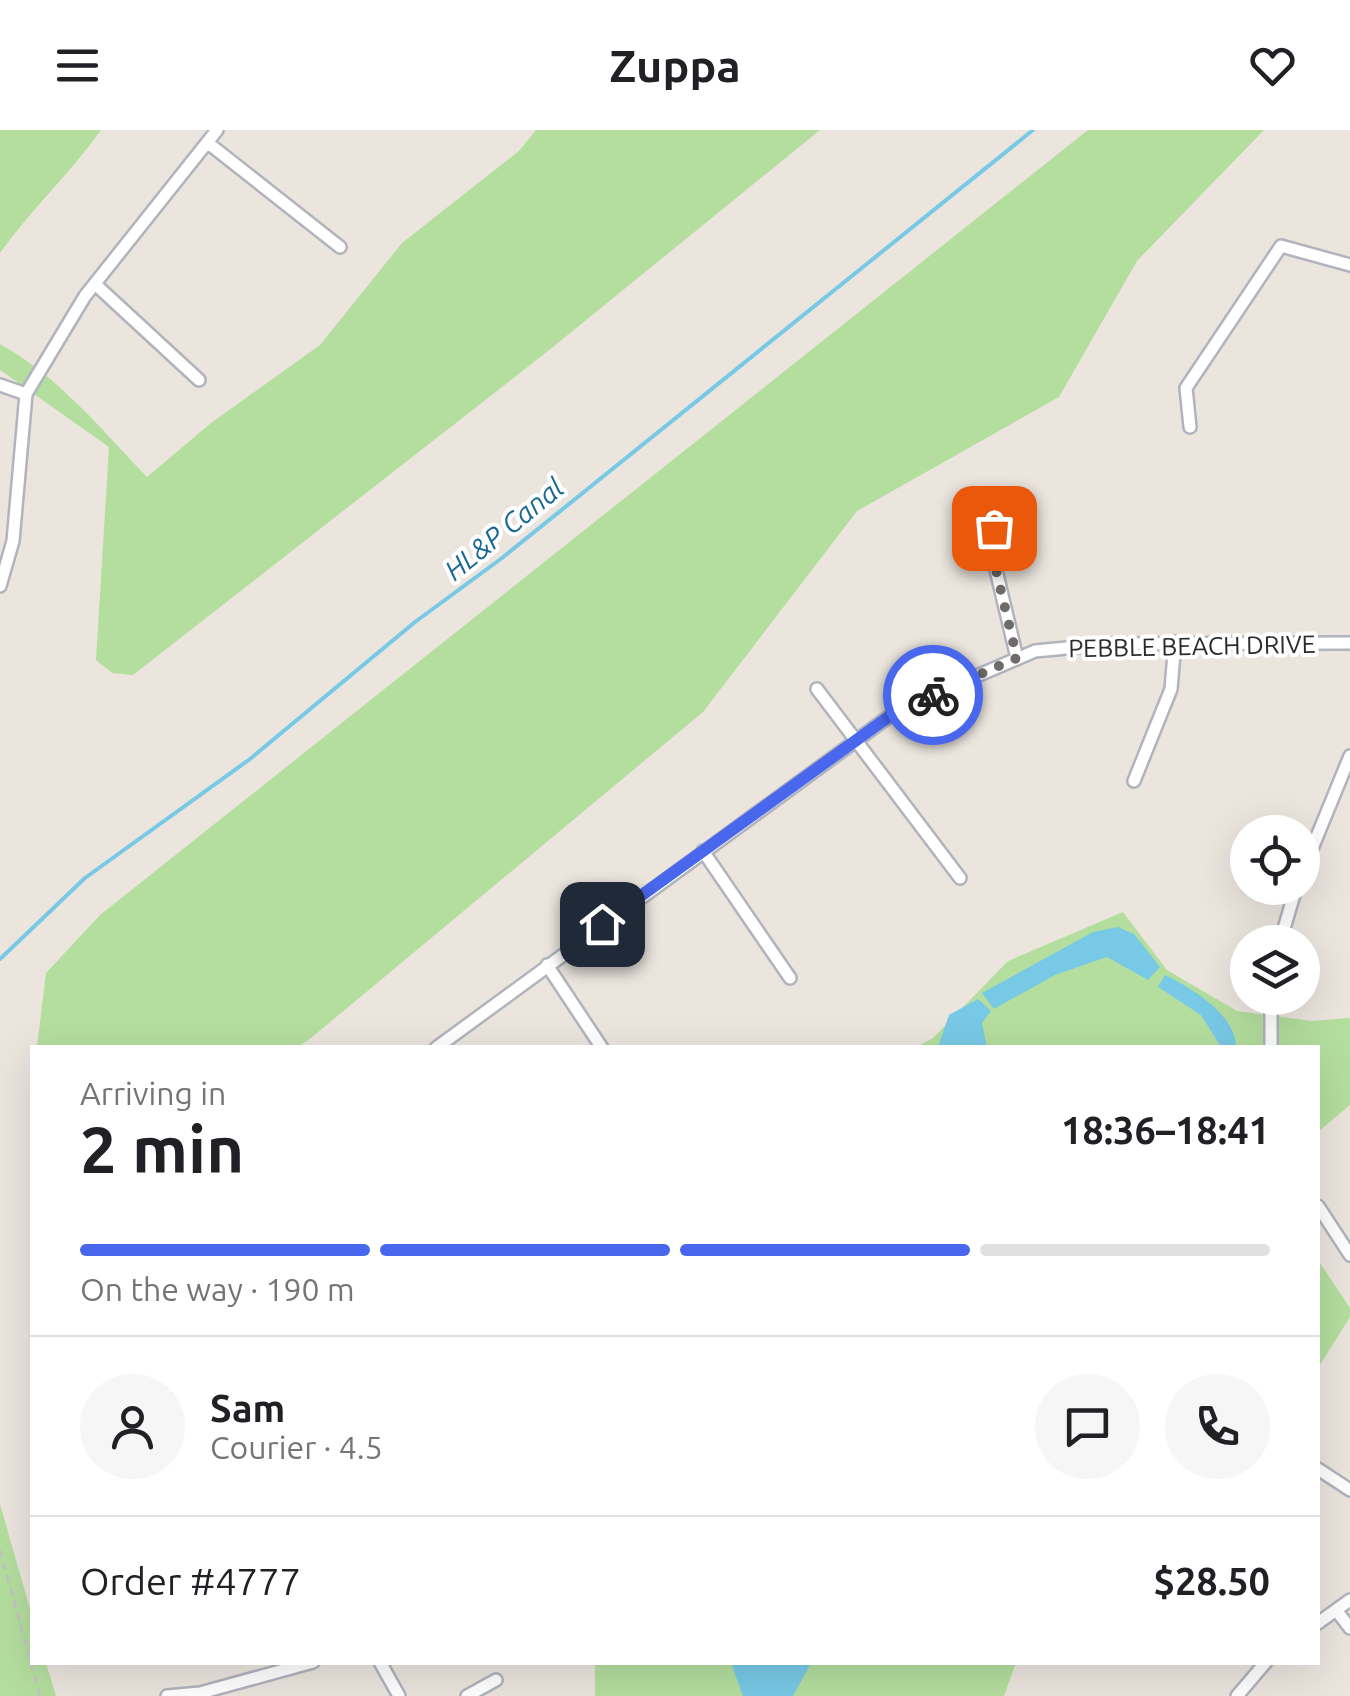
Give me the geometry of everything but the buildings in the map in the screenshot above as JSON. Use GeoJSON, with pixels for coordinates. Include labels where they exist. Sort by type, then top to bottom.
{"type":"FeatureCollection","features":[{"type":"Feature","properties":{"kind":"street"},"geometry":{"type":"LineString","coordinates":[[0,586],[13,541],[26,394],[95,284],[217,130]]}},
{"type":"Feature","properties":{"kind":"street"},"geometry":{"type":"LineString","coordinates":[[208,143],[340,247]]}},
{"type":"Feature","properties":{"kind":"street"},"geometry":{"type":"LineString","coordinates":[[1190,427],[1186,388],[1281,246],[1350,266]]}},
{"type":"Feature","properties":{"kind":"street"},"geometry":{"type":"LineString","coordinates":[[95,284],[199,380]]}},
{"type":"Feature","properties":{"kind":"street"},"geometry":{"type":"LineString","coordinates":[[0,385],[26,394]]}},
{"type":"Feature","properties":{"kind":"street"},"geometry":{"type":"LineString","coordinates":[[994,528],[990,545],[1017,658]]}},
{"type":"Feature","properties":{"kind":"street"},"geometry":{"type":"LineString","coordinates":[[1134,781],[1171,689],[1176,642]]}},
{"type":"Feature","properties":{"kind":"street","name":"PEBBLE BEACH DRIVE"},"geometry":{"type":"LineString","coordinates":[[440,1045],[898,710],[1035,651],[1176,642],[1350,643]]}},
{"type":"Feature","properties":{"kind":"street"},"geometry":{"type":"LineString","coordinates":[[817,689],[960,878]]}},
{"type":"Feature","properties":{"kind":"street"},"geometry":{"type":"LineString","coordinates":[[1320,828],[1350,756]]}},
{"type":"Feature","properties":{"kind":"street"},"geometry":{"type":"LineString","coordinates":[[703,851],[790,978]]}},
{"type":"Feature","properties":{"kind":"street"},"geometry":{"type":"LineString","coordinates":[[547,965],[600,1045]]}},
{"type":"Feature","properties":{"kind":"street"},"geometry":{"type":"LineString","coordinates":[[1271,1015],[1271,1045]]}},
{"type":"Feature","properties":{"kind":"street"},"geometry":{"type":"LineString","coordinates":[[1320,1209],[1350,1255]]}},
{"type":"Feature","properties":{"kind":"street"},"geometry":{"type":"LineString","coordinates":[[1320,1471],[1350,1490]]}},
{"type":"Feature","properties":{"kind":"street"},"geometry":{"type":"LineString","coordinates":[[1320,1622],[1350,1600]]}},
{"type":"Feature","properties":{"kind":"street"},"geometry":{"type":"LineString","coordinates":[[1336,1610],[1350,1628]]}},
{"type":"Feature","properties":{"kind":"street"},"geometry":{"type":"LineString","coordinates":[[167,1696],[200,1693],[303,1665]]}},
{"type":"Feature","properties":{"kind":"street"},"geometry":{"type":"LineString","coordinates":[[382,1665],[399,1696]]}},
{"type":"Feature","properties":{"kind":"street"},"geometry":{"type":"LineString","coordinates":[[1238,1696],[1260,1665]]}},
{"type":"Feature","properties":{"kind":"street"},"geometry":{"type":"LineString","coordinates":[[467,1696],[496,1680]]}},
{"type":"Feature","properties":{"kind":"path"},"geometry":{"type":"LineString","coordinates":[[0,1550],[30,1660]]}},
{"type":"Feature","properties":{"kind":"path"},"geometry":{"type":"LineString","coordinates":[[32,1665],[40,1696]]}},
{"type":"Feature","properties":{"kind":"green space"},"geometry":{"type":"Polygon","coordinates":[[[0,130],[101,130],[0,253],[0,130]]]}},
{"type":"Feature","properties":{"kind":"green space"},"geometry":{"type":"Polygon","coordinates":[[[536,130],[820,130],[548,351],[133,675],[112,673],[96,660],[109,447],[0,370],[0,344],[60,387],[147,477],[211,423],[320,345],[402,243],[519,151],[536,130]]]}},
{"type":"Feature","properties":{"kind":"green space"},"geometry":{"type":"Polygon","coordinates":[[[1088,130],[1264,130],[1137,261],[1059,397],[857,511],[703,712],[311,1038],[300,1045],[37,1045],[46,973],[100,915],[1088,130]]]}},
{"type":"Feature","properties":{"kind":"green space"},"geometry":{"type":"Polygon","coordinates":[[[1123,912],[1167,970],[1230,1007],[1230,1015],[1312,1021],[1350,1018],[1350,1105],[1320,1130],[1320,1045],[920,1045],[933,1038],[1008,961],[1123,912]]]}},
{"type":"Feature","properties":{"kind":"green space"},"geometry":{"type":"Polygon","coordinates":[[[1320,1263],[1350,1308],[1350,1317],[1320,1365],[1320,1263]]]}},
{"type":"Feature","properties":{"kind":"green space"},"geometry":{"type":"Polygon","coordinates":[[[0,1504],[30,1609],[30,1665],[47,1665],[56,1696],[0,1696],[0,1504]]]}},
{"type":"Feature","properties":{"kind":"green space"},"geometry":{"type":"Polygon","coordinates":[[[595,1665],[1015,1665],[1004,1696],[595,1696],[595,1665]]]}},
{"type":"Feature","properties":{"kind":"water"},"geometry":{"type":"Polygon","coordinates":[[[1118,927],[1134,934],[1160,967],[1148,980],[1107,957],[1055,975],[994,1009],[982,993],[1093,932],[1118,927]]]}},
{"type":"Feature","properties":{"kind":"water"},"geometry":{"type":"Polygon","coordinates":[[[1165,975],[1199,995],[1229,1024],[1236,1045],[1220,1045],[1201,1015],[1158,987],[1165,975]]]}},
{"type":"Feature","properties":{"kind":"water"},"geometry":{"type":"Polygon","coordinates":[[[978,999],[991,1011],[982,1023],[987,1045],[939,1045],[949,1015],[978,999]]]}},
{"type":"Feature","properties":{"kind":"water"},"geometry":{"type":"Polygon","coordinates":[[[732,1665],[810,1665],[793,1696],[743,1696],[732,1665]]]}},
{"type":"Feature","properties":{"kind":"waterway","name":"HL&P Canal"},"geometry":{"type":"LineString","coordinates":[[0,959],[85,878],[250,759],[415,622],[502,558],[1033,130]]}},
{"type":"Feature","properties":{"kind":"way so far"},"geometry":{"type":"LineString","coordinates":[[933,695],[1017,658],[990,545],[994,528]]}},
{"type":"Feature","properties":{"kind":"route"},"geometry":{"type":"LineString","coordinates":[[602,924],[898,710],[933,695]]}}]}
